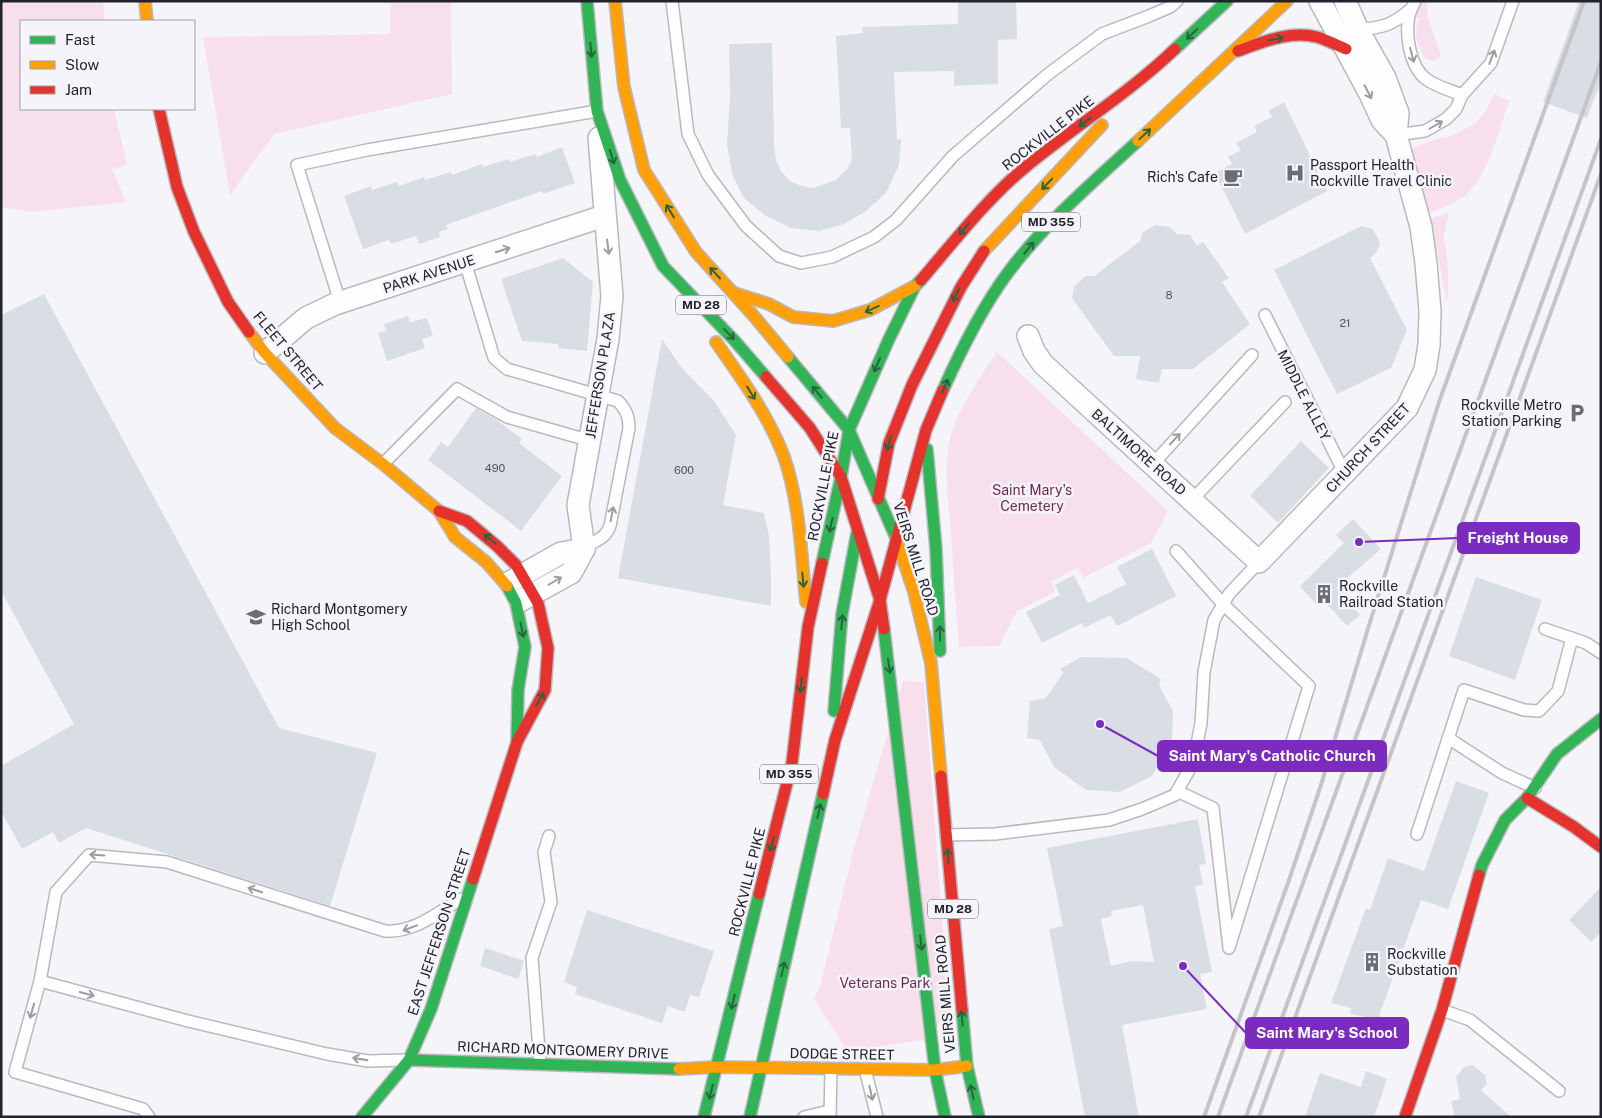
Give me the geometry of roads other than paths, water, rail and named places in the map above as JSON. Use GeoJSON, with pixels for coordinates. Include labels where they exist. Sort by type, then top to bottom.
{"type":"FeatureCollection","features":[{"type":"Feature","properties":{"kind":"main road"},"geometry":{"type":"LineString","coordinates":[[145,1],[147,20]]}},
{"type":"Feature","properties":{"kind":"main road","name":"MD 28"},"geometry":{"type":"LineString","coordinates":[[587,1],[597,111]]}},
{"type":"Feature","properties":{"kind":"main road","name":"VEIRS MILL ROAD"},"geometry":{"type":"LineString","coordinates":[[615,1],[624,87],[644,170],[696,252],[734,294],[848,430],[879,495],[914,592],[931,663],[967,1066],[979,1117]]}},
{"type":"Feature","properties":{"kind":"main road","name":"ROCKVILLE PIKE"},"geometry":{"type":"LineString","coordinates":[[704,1117],[792,763],[808,627],[841,477],[848,430],[889,339],[915,286],[978,214],[1021,171],[1152,71],[1228,1]]}},
{"type":"Feature","properties":{"kind":"main road","name":"MD 355"},"geometry":{"type":"LineString","coordinates":[[750,1117],[836,740],[880,600],[926,430],[951,373],[979,318],[1007,274],[1049,224],[1287,1]]}},
{"type":"Feature","properties":{"kind":"main road"},"geometry":{"type":"LineString","coordinates":[[1230,54],[1271,40],[1307,35],[1318,37],[1346,49]]}},
{"type":"Feature","properties":{"kind":"main road"},"geometry":{"type":"LineString","coordinates":[[877,521],[879,495],[888,443],[912,385],[961,286],[984,251],[1152,71]]}},
{"type":"Feature","properties":{"kind":"main road","name":"FLEET STREET"},"geometry":{"type":"LineString","coordinates":[[159,110],[177,187],[194,232],[228,302],[265,353],[335,428],[439,511],[455,537],[520,589]]}},
{"type":"Feature","properties":{"kind":"main road","name":"VEIRS MILL ROAD"},"geometry":{"type":"LineString","coordinates":[[597,111],[620,180],[663,266],[734,340],[810,428],[841,477],[880,600],[935,1070],[945,1117]]}},
{"type":"Feature","properties":{"kind":"main road"},"geometry":{"type":"LineString","coordinates":[[663,266],[750,391],[774,433],[789,473],[797,517],[808,627]]}},
{"type":"Feature","properties":{"kind":"main road"},"geometry":{"type":"LineString","coordinates":[[734,294],[769,304],[793,317],[833,321],[870,310],[915,286]]}},
{"type":"Feature","properties":{"kind":"main road"},"geometry":{"type":"LineString","coordinates":[[836,740],[834,698],[841,624],[858,529],[855,477],[848,430]]}},
{"type":"Feature","properties":{"kind":"main road"},"geometry":{"type":"LineString","coordinates":[[926,430],[936,549],[940,629],[939,752]]}},
{"type":"Feature","properties":{"kind":"main road","name":"FLEET STREET"},"geometry":{"type":"LineString","coordinates":[[439,511],[467,521],[497,546],[516,565],[520,589]]}},
{"type":"Feature","properties":{"kind":"main road"},"geometry":{"type":"LineString","coordinates":[[878,556],[880,600]]}},
{"type":"Feature","properties":{"kind":"main road","name":"EAST JEFFERSON STREET"},"geometry":{"type":"LineString","coordinates":[[517,742],[518,690],[525,647],[520,589]]}},
{"type":"Feature","properties":{"kind":"main road","name":"EAST JEFFERSON STREET"},"geometry":{"type":"LineString","coordinates":[[362,1117],[409,1060],[431,1009],[517,742],[545,690],[548,648],[538,603],[520,589]]}},
{"type":"Feature","properties":{"kind":"main road"},"geometry":{"type":"LineString","coordinates":[[1405,1117],[1442,1010],[1482,866],[1505,820],[1527,798],[1558,754],[1601,719]]}},
{"type":"Feature","properties":{"kind":"main road"},"geometry":{"type":"LineString","coordinates":[[1527,798],[1574,827],[1601,847]]}},
{"type":"Feature","properties":{"kind":"main road","name":"RICHARD MONTGOMERY DRIVE"},"geometry":{"type":"LineString","coordinates":[[409,1060],[684,1068],[717,1067]]}},
{"type":"Feature","properties":{"kind":"main road","name":"DODGE STREET"},"geometry":{"type":"LineString","coordinates":[[717,1067],[935,1070],[967,1066]]}},
{"type":"Feature","properties":{"kind":"street","name":"CHURCH STREET"},"geometry":{"type":"LineString","coordinates":[[1320,1],[1382,120],[1396,135]]}},
{"type":"Feature","properties":{"kind":"street","name":"CHURCH STREET"},"geometry":{"type":"LineString","coordinates":[[1259,562],[1407,408],[1425,370],[1428,354],[1430,310],[1421,227],[1396,135],[1398,113],[1385,78],[1344,1]]}},
{"type":"Feature","properties":{"kind":"street","name":"JEFFERSON PLAZA"},"geometry":{"type":"LineString","coordinates":[[584,549],[578,505],[608,339],[612,296],[604,216],[597,111]]}},
{"type":"Feature","properties":{"kind":"street","name":"PARK AVENUE"},"geometry":{"type":"LineString","coordinates":[[265,353],[306,318],[340,302],[604,216]]}},
{"type":"Feature","properties":{"kind":"street","name":"BALTIMORE ROAD"},"geometry":{"type":"LineString","coordinates":[[1028,336],[1034,351],[1043,364],[1259,562]]}},
{"type":"Feature","properties":{"kind":"street"},"geometry":{"type":"LineString","coordinates":[[520,589],[561,553],[584,549]]}},
{"type":"Feature","properties":{"kind":"lane"},"geometry":{"type":"LineString","coordinates":[[672,1],[688,134],[708,175],[746,226],[779,256],[801,263],[832,257],[874,237],[896,220],[953,156],[1046,75],[1102,34],[1170,7],[1177,1]]}},
{"type":"Feature","properties":{"kind":"lane"},"geometry":{"type":"LineString","coordinates":[[1396,135],[1425,131],[1446,119],[1456,108],[1462,95],[1491,64],[1513,1]]}},
{"type":"Feature","properties":{"kind":"lane"},"geometry":{"type":"LineString","coordinates":[[1358,30],[1391,24],[1414,4]]}},
{"type":"Feature","properties":{"kind":"lane"},"geometry":{"type":"LineString","coordinates":[[1414,4],[1409,16],[1408,34],[1414,63],[1424,77],[1439,86],[1462,95]]}},
{"type":"Feature","properties":{"kind":"lane"},"geometry":{"type":"LineString","coordinates":[[340,302],[296,164],[597,111]]}},
{"type":"Feature","properties":{"kind":"lane"},"geometry":{"type":"LineString","coordinates":[[465,262],[494,358],[507,369],[618,401],[625,409],[629,418],[629,428],[610,526],[600,540],[593,541],[584,549]]}},
{"type":"Feature","properties":{"kind":"lane","name":"MIDDLE ALLEY"},"geometry":{"type":"LineString","coordinates":[[1265,315],[1345,474]]}},
{"type":"Feature","properties":{"kind":"lane"},"geometry":{"type":"LineString","coordinates":[[1153,464],[1252,355]]}},
{"type":"Feature","properties":{"kind":"lane"},"geometry":{"type":"LineString","coordinates":[[382,464],[457,389],[507,418],[591,441]]}},
{"type":"Feature","properties":{"kind":"lane"},"geometry":{"type":"LineString","coordinates":[[1192,500],[1285,402]]}},
{"type":"Feature","properties":{"kind":"lane"},"geometry":{"type":"LineString","coordinates":[[1176,551],[1223,604],[1309,686],[1229,948],[1213,808],[1177,791]]}},
{"type":"Feature","properties":{"kind":"lane"},"geometry":{"type":"LineString","coordinates":[[946,835],[995,834],[1108,820],[1142,809],[1175,794],[1189,770],[1196,749],[1201,723],[1204,672],[1214,620],[1229,594],[1259,562]]}},
{"type":"Feature","properties":{"kind":"lane"},"geometry":{"type":"LineString","coordinates":[[1545,629],[1586,643],[1601,653]]}},
{"type":"Feature","properties":{"kind":"lane"},"geometry":{"type":"LineString","coordinates":[[1417,834],[1464,690],[1524,710],[1539,711],[1558,691],[1572,638]]}},
{"type":"Feature","properties":{"kind":"lane"},"geometry":{"type":"LineString","coordinates":[[1448,738],[1502,773],[1534,788]]}},
{"type":"Feature","properties":{"kind":"lane"},"geometry":{"type":"LineString","coordinates":[[540,1064],[532,958],[551,902],[544,852],[549,836]]}},
{"type":"Feature","properties":{"kind":"lane"},"geometry":{"type":"LineString","coordinates":[[149,1117],[143,1109],[15,1072],[40,981],[56,892],[89,855],[167,862],[385,932],[398,932],[414,928],[467,895]]}},
{"type":"Feature","properties":{"kind":"lane"},"geometry":{"type":"LineString","coordinates":[[40,981],[188,1021],[327,1054],[368,1061],[409,1060]]}},
{"type":"Feature","properties":{"kind":"lane"},"geometry":{"type":"LineString","coordinates":[[1442,1010],[1470,1020],[1559,1091]]}},
{"type":"Feature","properties":{"kind":"lane"},"geometry":{"type":"LineString","coordinates":[[804,1117],[829,1114],[831,1069]]}},
{"type":"Feature","properties":{"kind":"lane"},"geometry":{"type":"LineString","coordinates":[[865,1069],[877,1117]]}},
{"type":"Feature","properties":{"kind":"railway"},"geometry":{"type":"LineString","coordinates":[[1204,1117],[1321,785],[1439,402],[1584,1]]}},
{"type":"Feature","properties":{"kind":"railway"},"geometry":{"type":"LineString","coordinates":[[1218,1117],[1601,62]]}},
{"type":"Feature","properties":{"kind":"railway"},"geometry":{"type":"LineString","coordinates":[[1246,1117],[1601,139]]}},
{"type":"Feature","properties":{"kind":"railway"},"geometry":{"type":"LineString","coordinates":[[1259,1117],[1601,174]]}},
{"type":"Feature","properties":{"kind":"place","name":"Passport Health Rockville Travel Clinic"},"geometry":{"type":"Point","coordinates":[1295,173]}},
{"type":"Feature","properties":{"kind":"place","name":"Rich's Cafe"},"geometry":{"type":"Point","coordinates":[1233,177]}},
{"type":"Feature","properties":{"kind":"place","name":"Rockville Metro Station Parking"},"geometry":{"type":"Point","coordinates":[1577,413]}},
{"type":"Feature","properties":{"kind":"place","name":"Freight House"},"geometry":{"type":"Point","coordinates":[1359,542]}},
{"type":"Feature","properties":{"kind":"place","name":"Rockville Railroad Station"},"geometry":{"type":"Point","coordinates":[1324,594]}},
{"type":"Feature","properties":{"kind":"place","name":"Richard Montgomery High School"},"geometry":{"type":"Point","coordinates":[256,617]}},
{"type":"Feature","properties":{"kind":"place","name":"Saint Mary's Catholic Church"},"geometry":{"type":"Point","coordinates":[1100,724]}},
{"type":"Feature","properties":{"kind":"place","name":"Rockville Substation"},"geometry":{"type":"Point","coordinates":[1372,962]}},
{"type":"Feature","properties":{"kind":"place","name":"Saint Mary's School"},"geometry":{"type":"Point","coordinates":[1183,966]}},
{"type":"Feature","properties":{"kind":"park label","name":"Saint Mary's Cemetery"},"geometry":{"type":"Point","coordinates":[1032,498]}},
{"type":"Feature","properties":{"kind":"park label","name":"Veterans Park"},"geometry":{"type":"Point","coordinates":[885,983]}}]}
